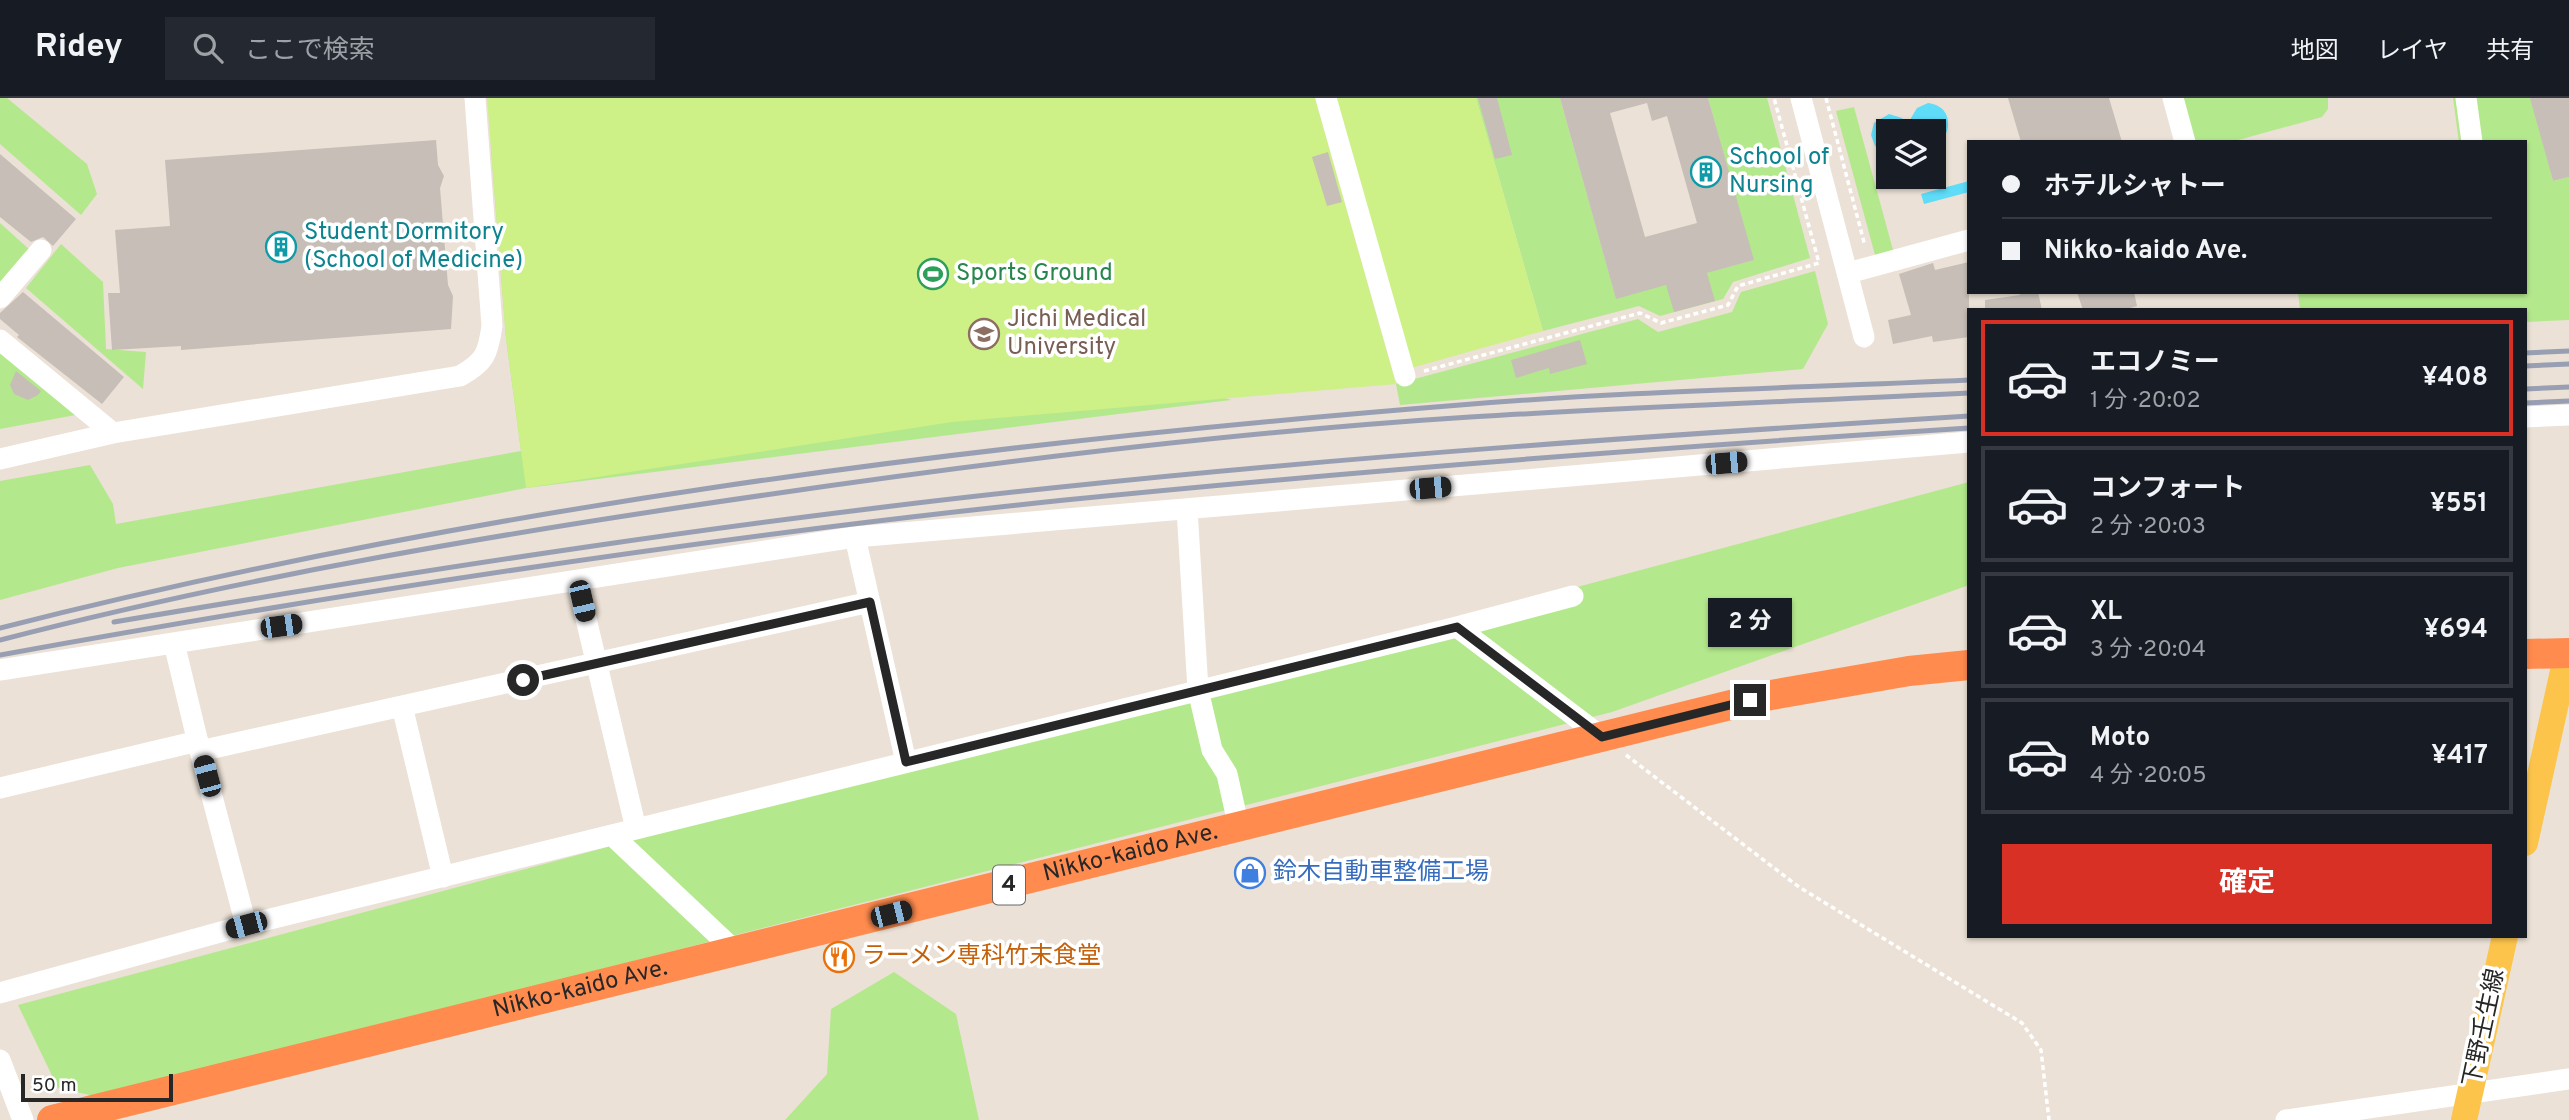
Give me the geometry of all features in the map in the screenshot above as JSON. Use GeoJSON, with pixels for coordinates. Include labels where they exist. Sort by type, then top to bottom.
{"type":"FeatureCollection","features":[{"type":"Feature","properties":{"kind":"highway"},"geometry":{"type":"LineString","coordinates":[[2527,654],[2568,653]]}},
{"type":"Feature","properties":{"kind":"highway","name":"Nikko-kaido Ave."},"geometry":{"type":"LineString","coordinates":[[52,1120],[1771,695],[1909,671],[1967,666]]}},
{"type":"Feature","properties":{"kind":"main road"},"geometry":{"type":"LineString","coordinates":[[2527,835],[2568,653]]}},
{"type":"Feature","properties":{"kind":"main road","name":"下野壬生線"},"geometry":{"type":"LineString","coordinates":[[2467,1107],[2505,938]]}},
{"type":"Feature","properties":{"kind":"street"},"geometry":{"type":"LineString","coordinates":[[0,459],[113,433],[460,376],[479,366],[489,348],[492,326],[475,98]]}},
{"type":"Feature","properties":{"kind":"street"},"geometry":{"type":"LineString","coordinates":[[1326,98],[1405,376]]}},
{"type":"Feature","properties":{"kind":"street"},"geometry":{"type":"LineString","coordinates":[[1801,98],[1864,337]]}},
{"type":"Feature","properties":{"kind":"street"},"geometry":{"type":"LineString","coordinates":[[2173,98],[2184,140]]}},
{"type":"Feature","properties":{"kind":"street"},"geometry":{"type":"LineString","coordinates":[[2466,98],[2472,140]]}},
{"type":"Feature","properties":{"kind":"street"},"geometry":{"type":"LineString","coordinates":[[1847,273],[1967,241]]}},
{"type":"Feature","properties":{"kind":"street"},"geometry":{"type":"LineString","coordinates":[[0,298],[41,250]]}},
{"type":"Feature","properties":{"kind":"street"},"geometry":{"type":"LineString","coordinates":[[0,340],[113,433]]}},
{"type":"Feature","properties":{"kind":"street"},"geometry":{"type":"LineString","coordinates":[[2527,417],[2569,415]]}},
{"type":"Feature","properties":{"kind":"street"},"geometry":{"type":"LineString","coordinates":[[0,670],[855,537],[1967,442]]}},
{"type":"Feature","properties":{"kind":"street"},"geometry":{"type":"LineString","coordinates":[[1187,509],[1198,691],[1212,750],[1227,774],[1239,828]]}},
{"type":"Feature","properties":{"kind":"street"},"geometry":{"type":"LineString","coordinates":[[855,537],[906,762]]}},
{"type":"Feature","properties":{"kind":"street"},"geometry":{"type":"LineString","coordinates":[[577,580],[636,829]]}},
{"type":"Feature","properties":{"kind":"street"},"geometry":{"type":"LineString","coordinates":[[2,986],[1573,597]]}},
{"type":"Feature","properties":{"kind":"street"},"geometry":{"type":"LineString","coordinates":[[0,788],[402,706],[870,602]]}},
{"type":"Feature","properties":{"kind":"street"},"geometry":{"type":"LineString","coordinates":[[1457,627],[1602,737]]}},
{"type":"Feature","properties":{"kind":"street"},"geometry":{"type":"LineString","coordinates":[[174,643],[246,925]]}},
{"type":"Feature","properties":{"kind":"street"},"geometry":{"type":"LineString","coordinates":[[402,706],[443,877]]}},
{"type":"Feature","properties":{"kind":"street"},"geometry":{"type":"LineString","coordinates":[[612,835],[736,952]]}},
{"type":"Feature","properties":{"kind":"street"},"geometry":{"type":"LineString","coordinates":[[0,1060],[23,1120]]}},
{"type":"Feature","properties":{"kind":"street"},"geometry":{"type":"LineString","coordinates":[[2286,1120],[2467,1107],[2569,1079]]}},
{"type":"Feature","properties":{"kind":"path"},"geometry":{"type":"LineString","coordinates":[[1405,376],[1640,313],[1661,323],[1728,305],[1738,286],[1819,264],[1774,98]]}},
{"type":"Feature","properties":{"kind":"path"},"geometry":{"type":"LineString","coordinates":[[1826,98],[1865,246]]}},
{"type":"Feature","properties":{"kind":"path"},"geometry":{"type":"LineString","coordinates":[[1602,737],[1799,887],[2022,1023],[2041,1050],[2049,1120]]}},
{"type":"Feature","properties":{"kind":"green space"},"geometry":{"type":"Polygon","coordinates":[[[0,98],[7,98],[87,164],[97,194],[81,215],[0,144],[0,98]]]}},
{"type":"Feature","properties":{"kind":"green space","name":"Sports Ground"},"geometry":{"type":"Polygon","coordinates":[[[487,98],[1315,98],[1396,384],[952,422],[526,488],[506,338],[487,98]]]}},
{"type":"Feature","properties":{"kind":"green space"},"geometry":{"type":"Polygon","coordinates":[[[1334,98],[1476,98],[1543,331],[1411,368],[1334,98]]]}},
{"type":"Feature","properties":{"kind":"green space"},"geometry":{"type":"Polygon","coordinates":[[[1476,98],[1560,98],[1616,298],[1753,260],[1708,98],[1767,98],[1810,258],[1733,282],[1723,299],[1660,316],[1639,306],[1543,331],[1476,98]]]}},
{"type":"Feature","properties":{"kind":"green space"},"geometry":{"type":"Polygon","coordinates":[[[2180,98],[2328,98],[2328,109],[2322,117],[2238,140],[2192,140],[2180,98]]]}},
{"type":"Feature","properties":{"kind":"green space"},"geometry":{"type":"Polygon","coordinates":[[[2453,98],[2531,98],[2553,181],[2569,177],[2569,320],[2527,322],[2527,308],[2300,308],[2298,294],[2527,294],[2527,140],[2459,140],[2453,98]]]}},
{"type":"Feature","properties":{"kind":"green space"},"geometry":{"type":"Polygon","coordinates":[[[1854,107],[1893,250],[1875,255],[1836,111],[1854,107]]]}},
{"type":"Feature","properties":{"kind":"green space"},"geometry":{"type":"Polygon","coordinates":[[[501,141],[1231,400],[526,488],[118,568],[0,600],[0,481],[90,465],[113,504],[116,524],[521,451],[506,338],[491,150],[501,141]]]}},
{"type":"Feature","properties":{"kind":"green space"},"geometry":{"type":"Polygon","coordinates":[[[0,223],[31,251],[0,288],[0,223]]]}},
{"type":"Feature","properties":{"kind":"green space"},"geometry":{"type":"Polygon","coordinates":[[[61,244],[103,282],[106,349],[146,352],[143,389],[26,288],[61,244]]]}},
{"type":"Feature","properties":{"kind":"green space"},"geometry":{"type":"Polygon","coordinates":[[[1815,271],[1828,324],[1803,369],[1400,405],[1396,384],[1638,319],[1658,332],[1732,312],[1741,292],[1815,271]]]}},
{"type":"Feature","properties":{"kind":"green space"},"geometry":{"type":"Polygon","coordinates":[[[0,346],[81,414],[0,429],[0,346]]]}},
{"type":"Feature","properties":{"kind":"green space"},"geometry":{"type":"Polygon","coordinates":[[[1967,483],[1967,586],[1612,712],[99,1097],[58,1088],[18,1005],[1967,483]]]}},
{"type":"Feature","properties":{"kind":"green space"},"geometry":{"type":"Polygon","coordinates":[[[894,972],[956,1014],[979,1120],[785,1120],[827,1074],[831,1009],[894,972]]]}},
{"type":"Feature","properties":{"kind":"water"},"geometry":{"type":"Polygon","coordinates":[[[1928,103],[1942,109],[1947,116],[1947,132],[1946,119],[1911,119],[1917,108],[1928,103]]]}},
{"type":"Feature","properties":{"kind":"water"},"geometry":{"type":"Polygon","coordinates":[[[1889,114],[1903,119],[1881,119],[1889,114]]]}},
{"type":"Feature","properties":{"kind":"water"},"geometry":{"type":"Polygon","coordinates":[[[1876,122],[1876,147],[1871,135],[1876,122]]]}},
{"type":"Feature","properties":{"kind":"water"},"geometry":{"type":"Polygon","coordinates":[[[1967,182],[1967,193],[1924,204],[1921,194],[1967,182]]]}},
{"type":"Feature","properties":{"kind":"building"},"geometry":{"type":"Polygon","coordinates":[[[1478,98],[1497,98],[1512,155],[1495,159],[1478,98]]]}},
{"type":"Feature","properties":{"kind":"building","name":"School of Nursing"},"geometry":{"type":"Polygon","coordinates":[[[1560,98],[1708,98],[1754,260],[1707,273],[1715,301],[1674,312],[1666,285],[1616,299],[1560,98]],[[1647,103],[1610,113],[1645,237],[1697,223],[1667,116],[1652,121],[1647,103]]]}},
{"type":"Feature","properties":{"kind":"building"},"geometry":{"type":"Polygon","coordinates":[[[2008,98],[2109,98],[2121,140],[2020,140],[2008,98]]]}},
{"type":"Feature","properties":{"kind":"building"},"geometry":{"type":"Polygon","coordinates":[[[2530,98],[2569,98],[2569,177],[2553,181],[2530,98]]]}},
{"type":"Feature","properties":{"kind":"building","name":"Student Dormitory (School of Medicine)"},"geometry":{"type":"Polygon","coordinates":[[[436,140],[438,165],[444,176],[440,188],[448,285],[453,296],[451,329],[181,350],[181,346],[112,350],[108,293],[120,293],[115,230],[170,226],[165,160],[436,140]]]}},
{"type":"Feature","properties":{"kind":"building"},"geometry":{"type":"Polygon","coordinates":[[[1328,152],[1342,202],[1327,206],[1312,157],[1328,152]]]}},
{"type":"Feature","properties":{"kind":"building"},"geometry":{"type":"Polygon","coordinates":[[[0,154],[76,219],[53,246],[43,237],[31,242],[0,217],[0,154]]]}},
{"type":"Feature","properties":{"kind":"building"},"geometry":{"type":"Polygon","coordinates":[[[1967,262],[1967,337],[1933,342],[1932,336],[1893,344],[1888,320],[1911,315],[1899,274],[1933,263],[1935,270],[1967,262]]]}},
{"type":"Feature","properties":{"kind":"building"},"geometry":{"type":"Polygon","coordinates":[[[23,292],[124,377],[102,404],[17,337],[19,335],[0,319],[0,313],[23,292]]]}},
{"type":"Feature","properties":{"kind":"building"},"geometry":{"type":"Polygon","coordinates":[[[2038,294],[2042,308],[1985,308],[1985,300],[2038,294]]]}},
{"type":"Feature","properties":{"kind":"building"},"geometry":{"type":"Polygon","coordinates":[[[2078,294],[2134,294],[2137,306],[2130,308],[2082,308],[2078,294]]]}},
{"type":"Feature","properties":{"kind":"building"},"geometry":{"type":"Polygon","coordinates":[[[1580,340],[1587,364],[1550,374],[1549,368],[1516,378],[1511,360],[1580,340]]]}},
{"type":"Feature","properties":{"kind":"building"},"geometry":{"type":"Polygon","coordinates":[[[16,371],[41,391],[38,395],[28,400],[14,394],[10,385],[16,371]]]}},
{"type":"Feature","properties":{"kind":"railway"},"geometry":{"type":"LineString","coordinates":[[2527,353],[2569,351]]}},
{"type":"Feature","properties":{"kind":"railway"},"geometry":{"type":"LineString","coordinates":[[2527,366],[2569,364]]}},
{"type":"Feature","properties":{"kind":"railway"},"geometry":{"type":"LineString","coordinates":[[0,628],[180,585],[360,548],[542,515],[908,461],[1092,439],[1523,400],[1967,380]]}},
{"type":"Feature","properties":{"kind":"railway"},"geometry":{"type":"LineString","coordinates":[[2527,389],[2569,387]]}},
{"type":"Feature","properties":{"kind":"railway"},"geometry":{"type":"LineString","coordinates":[[0,640],[285,575],[476,540],[765,495],[1029,459],[1382,423],[1967,393]]}},
{"type":"Feature","properties":{"kind":"railway"},"geometry":{"type":"LineString","coordinates":[[2527,403],[2569,401]]}},
{"type":"Feature","properties":{"kind":"railway"},"geometry":{"type":"LineString","coordinates":[[114,622],[586,547],[942,500],[1401,455],[1967,416]]}},
{"type":"Feature","properties":{"kind":"railway"},"geometry":{"type":"LineString","coordinates":[[0,655],[531,567],[931,515],[1404,469],[1967,428]]}},
{"type":"Feature","properties":{"kind":"place","name":"School of Nursing"},"geometry":{"type":"Point","coordinates":[1706,172]}},
{"type":"Feature","properties":{"kind":"place","name":"Student Dormitory (School of Medicine)"},"geometry":{"type":"Point","coordinates":[281,247]}},
{"type":"Feature","properties":{"kind":"place","name":"Sports Ground"},"geometry":{"type":"Point","coordinates":[933,274]}},
{"type":"Feature","properties":{"kind":"place","name":"Jichi Medical University"},"geometry":{"type":"Point","coordinates":[984,334]}},
{"type":"Feature","properties":{"kind":"place","name":"鈴木自動車整備工場"},"geometry":{"type":"Point","coordinates":[1250,873]}},
{"type":"Feature","properties":{"kind":"place","name":"ラーメン専科竹末食堂"},"geometry":{"type":"Point","coordinates":[839,957]}},
{"type":"Feature","properties":{"kind":"route"},"geometry":{"type":"LineString","coordinates":[[523,680],[870,602],[906,762],[1457,627],[1602,737],[1750,700]]}}]}
